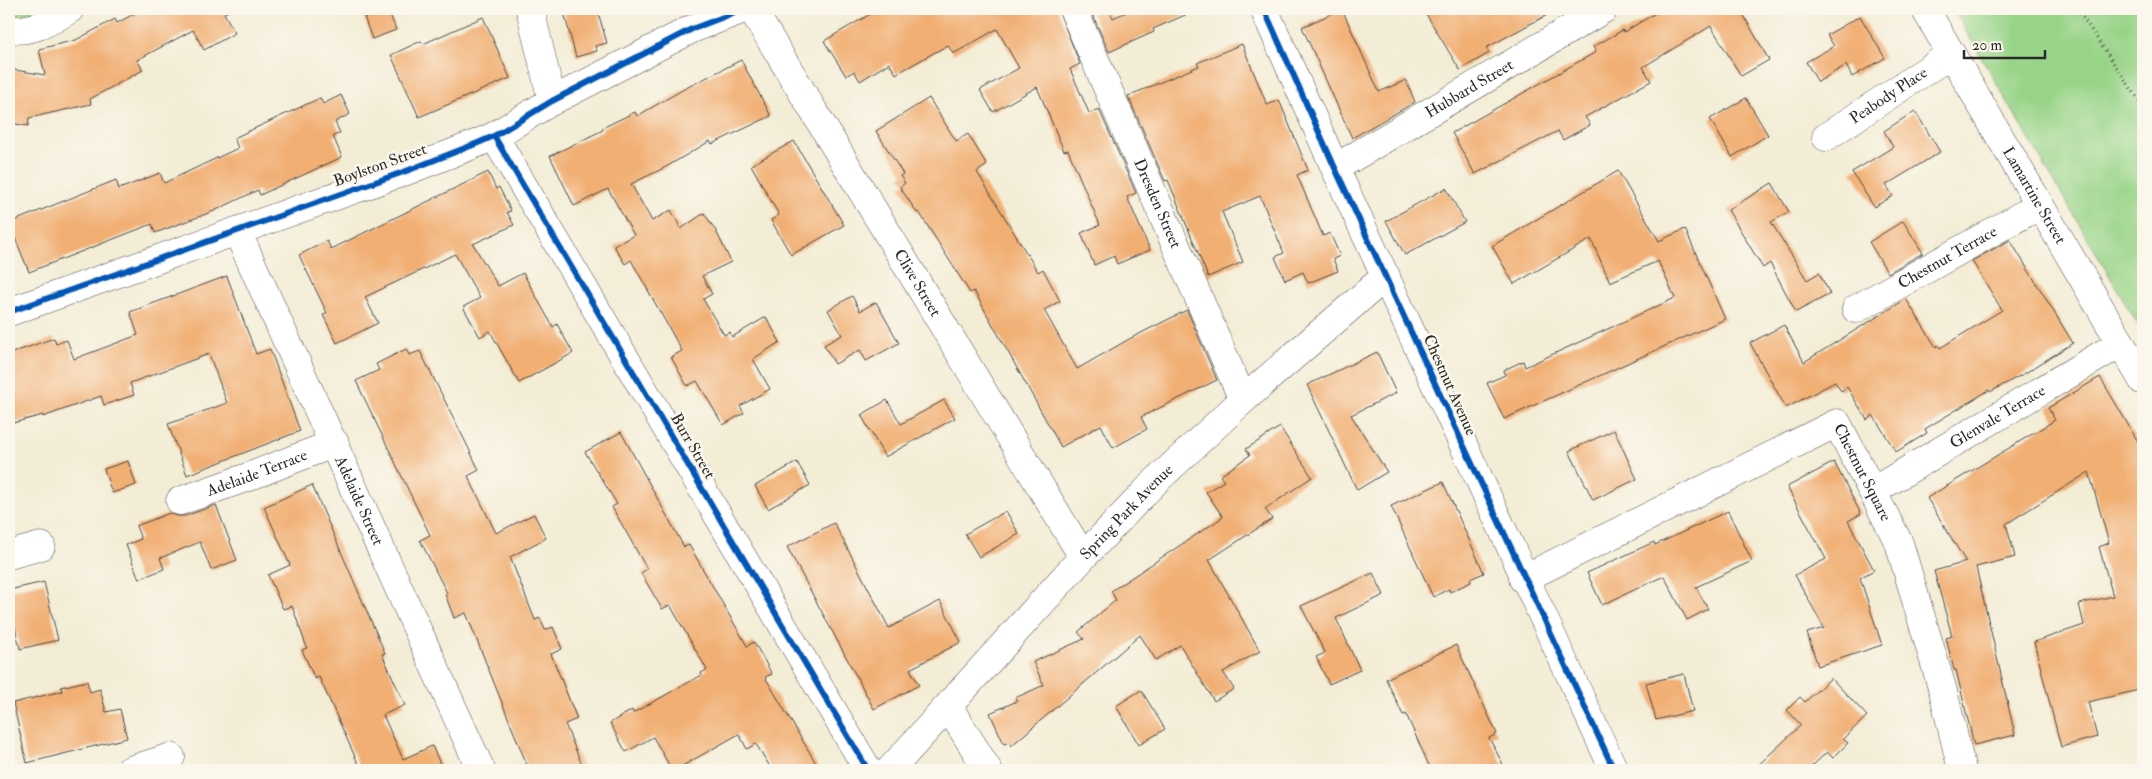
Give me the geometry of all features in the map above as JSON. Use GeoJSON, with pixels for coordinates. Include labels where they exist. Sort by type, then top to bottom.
{"type":"FeatureCollection","features":[{"type":"Feature","properties":{"kind":"street"},"geometry":{"type":"LineString","coordinates":[[9,29],[21,31],[43,24],[70,9]]}},
{"type":"Feature","properties":{"kind":"street"},"geometry":{"type":"LineString","coordinates":[[530,9],[552,102]]}},
{"type":"Feature","properties":{"kind":"street","name":"Boylston Street"},"geometry":{"type":"LineString","coordinates":[[9,312],[409,170],[494,136],[552,102],[692,29],[744,9]]}},
{"type":"Feature","properties":{"kind":"street","name":"Clive Street"},"geometry":{"type":"LineString","coordinates":[[752,9],[1083,557]]}},
{"type":"Feature","properties":{"kind":"street","name":"Dresden Street"},"geometry":{"type":"LineString","coordinates":[[1073,9],[1243,400]]}},
{"type":"Feature","properties":{"kind":"street","name":"Chestnut Avenue"},"geometry":{"type":"LineString","coordinates":[[1264,9],[1523,579],[1614,770]]}},
{"type":"Feature","properties":{"kind":"street","name":"Hubbard Street"},"geometry":{"type":"LineString","coordinates":[[1335,168],[1604,9]]}},
{"type":"Feature","properties":{"kind":"street","name":"Lamartine Street"},"geometry":{"type":"LineString","coordinates":[[1925,9],[2143,381]]}},
{"type":"Feature","properties":{"kind":"street","name":"Peabody Place"},"geometry":{"type":"LineString","coordinates":[[1826,137],[1951,54]]}},
{"type":"Feature","properties":{"kind":"street","name":"Burr Street"},"geometry":{"type":"LineString","coordinates":[[494,136],[868,770]]}},
{"type":"Feature","properties":{"kind":"street","name":"Chestnut Terrace"},"geometry":{"type":"LineString","coordinates":[[1856,309],[2040,205]]}},
{"type":"Feature","properties":{"kind":"street","name":"Adelaide Street"},"geometry":{"type":"LineString","coordinates":[[237,231],[335,443],[481,770]]}},
{"type":"Feature","properties":{"kind":"street","name":"Spring Park Avenue"},"geometry":{"type":"LineString","coordinates":[[890,770],[1083,557],[1156,481],[1243,400],[1386,276]]}},
{"type":"Feature","properties":{"kind":"street","name":"Glenvale Terrace"},"geometry":{"type":"LineString","coordinates":[[1874,491],[2121,343]]}},
{"type":"Feature","properties":{"kind":"street","name":"Chestnut Square"},"geometry":{"type":"LineString","coordinates":[[1523,579],[1837,423],[1874,491],[1899,543],[1943,691],[1962,770]]}},
{"type":"Feature","properties":{"kind":"street","name":"Adelaide Terrace"},"geometry":{"type":"LineString","coordinates":[[180,501],[335,443]]}},
{"type":"Feature","properties":{"kind":"street"},"geometry":{"type":"LineString","coordinates":[[9,555],[41,546]]}},
{"type":"Feature","properties":{"kind":"street"},"geometry":{"type":"LineString","coordinates":[[948,706],[988,770]]}},
{"type":"Feature","properties":{"kind":"street"},"geometry":{"type":"LineString","coordinates":[[130,770],[171,756]]}},
{"type":"Feature","properties":{"kind":"path"},"geometry":{"type":"LineString","coordinates":[[2077,9],[2143,106]]}},
{"type":"Feature","properties":{"kind":"green space"},"geometry":{"type":"Polygon","coordinates":[[[9,9],[46,9],[32,16],[9,19],[9,9]]]}},
{"type":"Feature","properties":{"kind":"green space"},"geometry":{"type":"Polygon","coordinates":[[[1953,9],[2136,9],[2143,19],[2143,333],[1953,9]]]}},
{"type":"Feature","properties":{"kind":"building"},"geometry":{"type":"Polygon","coordinates":[[[143,9],[233,9],[224,13],[235,33],[204,50],[193,30],[137,60],[143,70],[90,99],[91,104],[29,118],[28,126],[9,123],[9,69],[45,75],[39,49],[76,40],[115,19],[117,23],[143,9]]]}},
{"type":"Feature","properties":{"kind":"building"},"geometry":{"type":"Polygon","coordinates":[[[388,9],[396,30],[372,39],[364,17],[388,9]]]}},
{"type":"Feature","properties":{"kind":"building"},"geometry":{"type":"Polygon","coordinates":[[[563,9],[597,9],[607,43],[595,46],[597,51],[576,57],[563,9]]]}},
{"type":"Feature","properties":{"kind":"building"},"geometry":{"type":"Polygon","coordinates":[[[879,9],[1058,9],[1080,64],[1070,69],[1089,113],[1099,109],[1136,193],[1127,197],[1150,250],[1117,264],[1114,256],[1094,265],[1081,233],[1100,225],[1068,150],[1064,151],[1037,87],[993,112],[980,90],[1019,68],[997,29],[953,54],[948,45],[896,74],[889,63],[860,81],[854,71],[846,76],[824,41],[879,9]]]}},
{"type":"Feature","properties":{"kind":"building"},"geometry":{"type":"Polygon","coordinates":[[[1090,9],[1109,9],[1113,18],[1133,9],[1199,9],[1153,29],[1154,32],[1109,52],[1090,9]]]}},
{"type":"Feature","properties":{"kind":"building"},"geometry":{"type":"Polygon","coordinates":[[[1342,9],[1379,92],[1406,80],[1415,102],[1352,138],[1302,27],[1342,9]]]}},
{"type":"Feature","properties":{"kind":"building"},"geometry":{"type":"Polygon","coordinates":[[[1423,9],[1558,9],[1486,48],[1489,53],[1460,70],[1423,9]]]}},
{"type":"Feature","properties":{"kind":"building"},"geometry":{"type":"Polygon","coordinates":[[[1662,9],[1740,9],[1769,60],[1741,76],[1711,26],[1643,67],[1651,81],[1585,117],[1590,125],[1563,140],[1558,131],[1475,174],[1452,133],[1596,52],[1593,47],[1623,30],[1624,32],[1662,9]]]}},
{"type":"Feature","properties":{"kind":"building"},"geometry":{"type":"Polygon","coordinates":[[[1860,16],[1885,58],[1852,77],[1846,65],[1818,82],[1806,62],[1834,46],[1827,35],[1860,16]]]}},
{"type":"Feature","properties":{"kind":"building"},"geometry":{"type":"Polygon","coordinates":[[[483,17],[510,78],[419,117],[391,55],[421,41],[423,44],[483,17]]]}},
{"type":"Feature","properties":{"kind":"building"},"geometry":{"type":"Polygon","coordinates":[[[1242,44],[1267,105],[1279,100],[1308,170],[1297,175],[1323,236],[1330,233],[1340,256],[1333,259],[1338,271],[1308,283],[1303,272],[1285,280],[1275,257],[1284,253],[1260,196],[1222,212],[1243,262],[1208,277],[1168,180],[1165,181],[1128,96],[1199,66],[1197,63],[1242,44]]]}},
{"type":"Feature","properties":{"kind":"building"},"geometry":{"type":"Polygon","coordinates":[[[741,60],[771,116],[712,144],[710,141],[666,167],[631,184],[652,221],[671,210],[681,229],[704,213],[716,231],[731,262],[702,276],[712,294],[703,299],[724,335],[730,332],[732,337],[766,317],[780,342],[753,359],[770,389],[740,406],[744,413],[723,425],[697,381],[687,386],[671,357],[682,351],[631,260],[625,264],[614,246],[634,235],[608,189],[574,206],[550,156],[635,112],[637,116],[741,60]]]}},
{"type":"Feature","properties":{"kind":"building"},"geometry":{"type":"Polygon","coordinates":[[[341,95],[350,114],[335,122],[340,133],[333,136],[342,157],[260,195],[258,190],[214,211],[155,233],[152,224],[29,272],[9,223],[116,180],[119,189],[160,173],[164,183],[238,148],[234,138],[320,98],[323,104],[341,95]]]}},
{"type":"Feature","properties":{"kind":"building"},"geometry":{"type":"Polygon","coordinates":[[[929,98],[956,141],[968,134],[987,165],[977,172],[1038,272],[1043,269],[1060,301],[1044,310],[1077,369],[1131,338],[1187,310],[1217,380],[1141,417],[1147,429],[1113,448],[1101,425],[1061,447],[974,291],[970,293],[919,212],[917,213],[900,187],[905,183],[900,176],[903,174],[876,131],[929,98]]]}},
{"type":"Feature","properties":{"kind":"building"},"geometry":{"type":"Polygon","coordinates":[[[1746,98],[1768,135],[1732,157],[1710,119],[1746,98]]]}},
{"type":"Feature","properties":{"kind":"building"},"geometry":{"type":"Polygon","coordinates":[[[1915,111],[1940,152],[1886,185],[1893,196],[1874,207],[1852,172],[1893,147],[1884,131],[1915,111]]]}},
{"type":"Feature","properties":{"kind":"building"},"geometry":{"type":"Polygon","coordinates":[[[794,141],[844,225],[791,255],[771,220],[779,215],[751,165],[794,141]]]}},
{"type":"Feature","properties":{"kind":"building"},"geometry":{"type":"Polygon","coordinates":[[[1618,171],[1659,241],[1685,229],[1725,319],[1504,419],[1487,383],[1505,375],[1504,370],[1523,361],[1525,367],[1675,298],[1658,261],[1610,282],[1591,239],[1514,284],[1492,246],[1618,171]]]}},
{"type":"Feature","properties":{"kind":"building"},"geometry":{"type":"Polygon","coordinates":[[[488,172],[496,189],[499,187],[511,211],[507,212],[514,225],[473,244],[498,286],[523,273],[553,327],[557,324],[573,353],[519,383],[490,331],[480,337],[463,307],[480,298],[455,254],[365,297],[378,323],[337,343],[323,315],[327,313],[299,255],[327,241],[331,249],[488,172]]]}},
{"type":"Feature","properties":{"kind":"building"},"geometry":{"type":"Polygon","coordinates":[[[1772,183],[1789,212],[1771,222],[1807,280],[1819,273],[1830,294],[1796,312],[1770,263],[1763,268],[1728,210],[1772,183]]]}},
{"type":"Feature","properties":{"kind":"building"},"geometry":{"type":"Polygon","coordinates":[[[1446,188],[1465,222],[1405,255],[1386,221],[1446,188]]]}},
{"type":"Feature","properties":{"kind":"building"},"geometry":{"type":"Polygon","coordinates":[[[1903,221],[1923,253],[1888,273],[1869,242],[1903,221]]]}},
{"type":"Feature","properties":{"kind":"building"},"geometry":{"type":"Polygon","coordinates":[[[2010,240],[2073,343],[2027,372],[1990,392],[1989,390],[1925,429],[1927,433],[1896,452],[1873,415],[1867,420],[1847,387],[1841,391],[1835,382],[1786,408],[1750,343],[1784,325],[1804,362],[1906,299],[1936,347],[1938,345],[1940,348],[2002,310],[1972,261],[2010,240]]]}},
{"type":"Feature","properties":{"kind":"building"},"geometry":{"type":"Polygon","coordinates":[[[227,276],[256,354],[270,349],[300,431],[187,475],[168,424],[227,403],[209,354],[130,383],[134,395],[104,405],[101,396],[43,417],[43,415],[9,424],[9,354],[54,338],[56,344],[67,340],[74,359],[138,335],[130,312],[227,276]]]}},
{"type":"Feature","properties":{"kind":"building"},"geometry":{"type":"Polygon","coordinates":[[[852,296],[860,311],[876,302],[899,343],[866,361],[860,350],[835,364],[824,345],[842,335],[828,310],[852,296]]]}},
{"type":"Feature","properties":{"kind":"building"},"geometry":{"type":"Polygon","coordinates":[[[406,349],[409,355],[420,351],[468,447],[479,470],[468,476],[496,533],[534,514],[546,538],[510,557],[535,620],[540,618],[545,630],[553,627],[562,649],[551,654],[577,719],[565,724],[584,770],[529,770],[466,613],[454,618],[445,594],[447,593],[420,540],[430,535],[356,381],[379,370],[376,364],[406,349]]]}},
{"type":"Feature","properties":{"kind":"building"},"geometry":{"type":"Polygon","coordinates":[[[1377,352],[1396,393],[1351,415],[1387,472],[1357,490],[1307,385],[1377,352]]]}},
{"type":"Feature","properties":{"kind":"building"},"geometry":{"type":"Polygon","coordinates":[[[2100,377],[2143,450],[2143,689],[2088,702],[2097,737],[2061,747],[2034,642],[2084,625],[2079,604],[2113,596],[2099,547],[2109,543],[2089,472],[2006,524],[2015,557],[1976,567],[2015,735],[1974,745],[1956,670],[1954,670],[1946,638],[1952,636],[1934,571],[1966,562],[1927,498],[2055,420],[2048,408],[2100,377]]]}},
{"type":"Feature","properties":{"kind":"building"},"geometry":{"type":"Polygon","coordinates":[[[887,400],[901,424],[944,400],[955,418],[885,457],[861,415],[887,400]]]}},
{"type":"Feature","properties":{"kind":"building"},"geometry":{"type":"Polygon","coordinates":[[[1280,427],[1312,477],[1265,509],[1272,519],[1209,560],[1260,651],[1223,672],[1234,689],[1214,701],[1180,645],[1156,660],[1140,635],[1011,746],[1009,742],[1004,744],[990,713],[1017,701],[1015,698],[1044,685],[1033,662],[1084,639],[1078,632],[1116,600],[1111,591],[1223,517],[1206,492],[1224,481],[1220,476],[1250,455],[1246,449],[1280,427]]]}},
{"type":"Feature","properties":{"kind":"building"},"geometry":{"type":"Polygon","coordinates":[[[1614,430],[1637,479],[1593,500],[1569,451],[1614,430]]]}},
{"type":"Feature","properties":{"kind":"building"},"geometry":{"type":"Polygon","coordinates":[[[621,432],[684,547],[689,545],[747,646],[754,642],[772,674],[765,677],[820,770],[772,770],[756,744],[747,749],[739,734],[675,770],[672,770],[653,737],[626,752],[610,723],[632,710],[633,713],[702,675],[701,673],[707,670],[670,605],[662,609],[641,573],[647,569],[612,507],[617,504],[585,452],[621,432]]]}},
{"type":"Feature","properties":{"kind":"building"},"geometry":{"type":"Polygon","coordinates":[[[128,461],[136,485],[112,493],[104,469],[128,461]]]}},
{"type":"Feature","properties":{"kind":"building"},"geometry":{"type":"Polygon","coordinates":[[[797,462],[810,485],[768,509],[755,486],[797,462]]]}},
{"type":"Feature","properties":{"kind":"building"},"geometry":{"type":"Polygon","coordinates":[[[1834,462],[1861,514],[1848,521],[1874,570],[1860,578],[1882,645],[1818,666],[1807,633],[1824,628],[1795,575],[1826,559],[1787,487],[1834,462]]]}},
{"type":"Feature","properties":{"kind":"building"},"geometry":{"type":"Polygon","coordinates":[[[1443,482],[1484,573],[1470,579],[1471,582],[1450,592],[1449,589],[1433,597],[1391,506],[1443,482]]]}},
{"type":"Feature","properties":{"kind":"building"},"geometry":{"type":"Polygon","coordinates":[[[312,485],[385,653],[382,654],[405,705],[383,715],[403,759],[432,746],[443,770],[361,770],[319,677],[315,679],[302,650],[307,648],[292,606],[283,609],[268,575],[290,565],[264,507],[312,485]]]}},
{"type":"Feature","properties":{"kind":"building"},"geometry":{"type":"Polygon","coordinates":[[[216,505],[237,560],[211,570],[200,542],[160,558],[164,569],[139,579],[126,545],[141,539],[136,526],[170,513],[177,516],[185,516],[216,505]]]}},
{"type":"Feature","properties":{"kind":"building"},"geometry":{"type":"Polygon","coordinates":[[[1006,511],[1019,534],[979,557],[965,534],[1006,511]]]}},
{"type":"Feature","properties":{"kind":"building"},"geometry":{"type":"Polygon","coordinates":[[[1728,511],[1752,561],[1696,587],[1708,609],[1687,620],[1664,576],[1602,605],[1587,573],[1654,542],[1655,545],[1728,511]]]}},
{"type":"Feature","properties":{"kind":"building"},"geometry":{"type":"Polygon","coordinates":[[[834,523],[889,628],[940,601],[961,642],[910,669],[919,685],[874,709],[787,547],[834,523]]]}},
{"type":"Feature","properties":{"kind":"building"},"geometry":{"type":"Polygon","coordinates":[[[1373,573],[1384,595],[1336,618],[1360,670],[1329,684],[1316,657],[1325,653],[1301,606],[1373,573]]]}},
{"type":"Feature","properties":{"kind":"building"},"geometry":{"type":"Polygon","coordinates":[[[44,582],[58,640],[20,649],[9,600],[9,590],[44,582]]]}},
{"type":"Feature","properties":{"kind":"building"},"geometry":{"type":"Polygon","coordinates":[[[1456,645],[1497,734],[1489,738],[1506,770],[1431,770],[1406,714],[1403,715],[1386,679],[1456,645]]]}},
{"type":"Feature","properties":{"kind":"building"},"geometry":{"type":"Polygon","coordinates":[[[1684,674],[1693,711],[1656,720],[1646,683],[1684,674]]]}},
{"type":"Feature","properties":{"kind":"building"},"geometry":{"type":"Polygon","coordinates":[[[1831,678],[1867,716],[1843,739],[1848,743],[1833,758],[1827,752],[1808,770],[1753,770],[1801,725],[1787,710],[1800,697],[1805,702],[1831,678]]]}},
{"type":"Feature","properties":{"kind":"building"},"geometry":{"type":"Polygon","coordinates":[[[87,681],[90,692],[100,689],[106,712],[120,709],[127,738],[27,763],[13,703],[62,691],[61,687],[87,681]]]}},
{"type":"Feature","properties":{"kind":"building"},"geometry":{"type":"Polygon","coordinates":[[[1141,690],[1165,729],[1139,745],[1116,706],[1141,690]]]}},
{"type":"Feature","properties":{"kind":"cycle path"},"geometry":{"type":"LineString","coordinates":[[9,312],[409,170],[478,143],[494,136],[552,101],[692,29],[744,9]]}},
{"type":"Feature","properties":{"kind":"cycle path"},"geometry":{"type":"LineString","coordinates":[[1264,9],[1335,168],[1614,770]]}},
{"type":"Feature","properties":{"kind":"cycle path"},"geometry":{"type":"LineString","coordinates":[[494,136],[868,770]]}}]}
